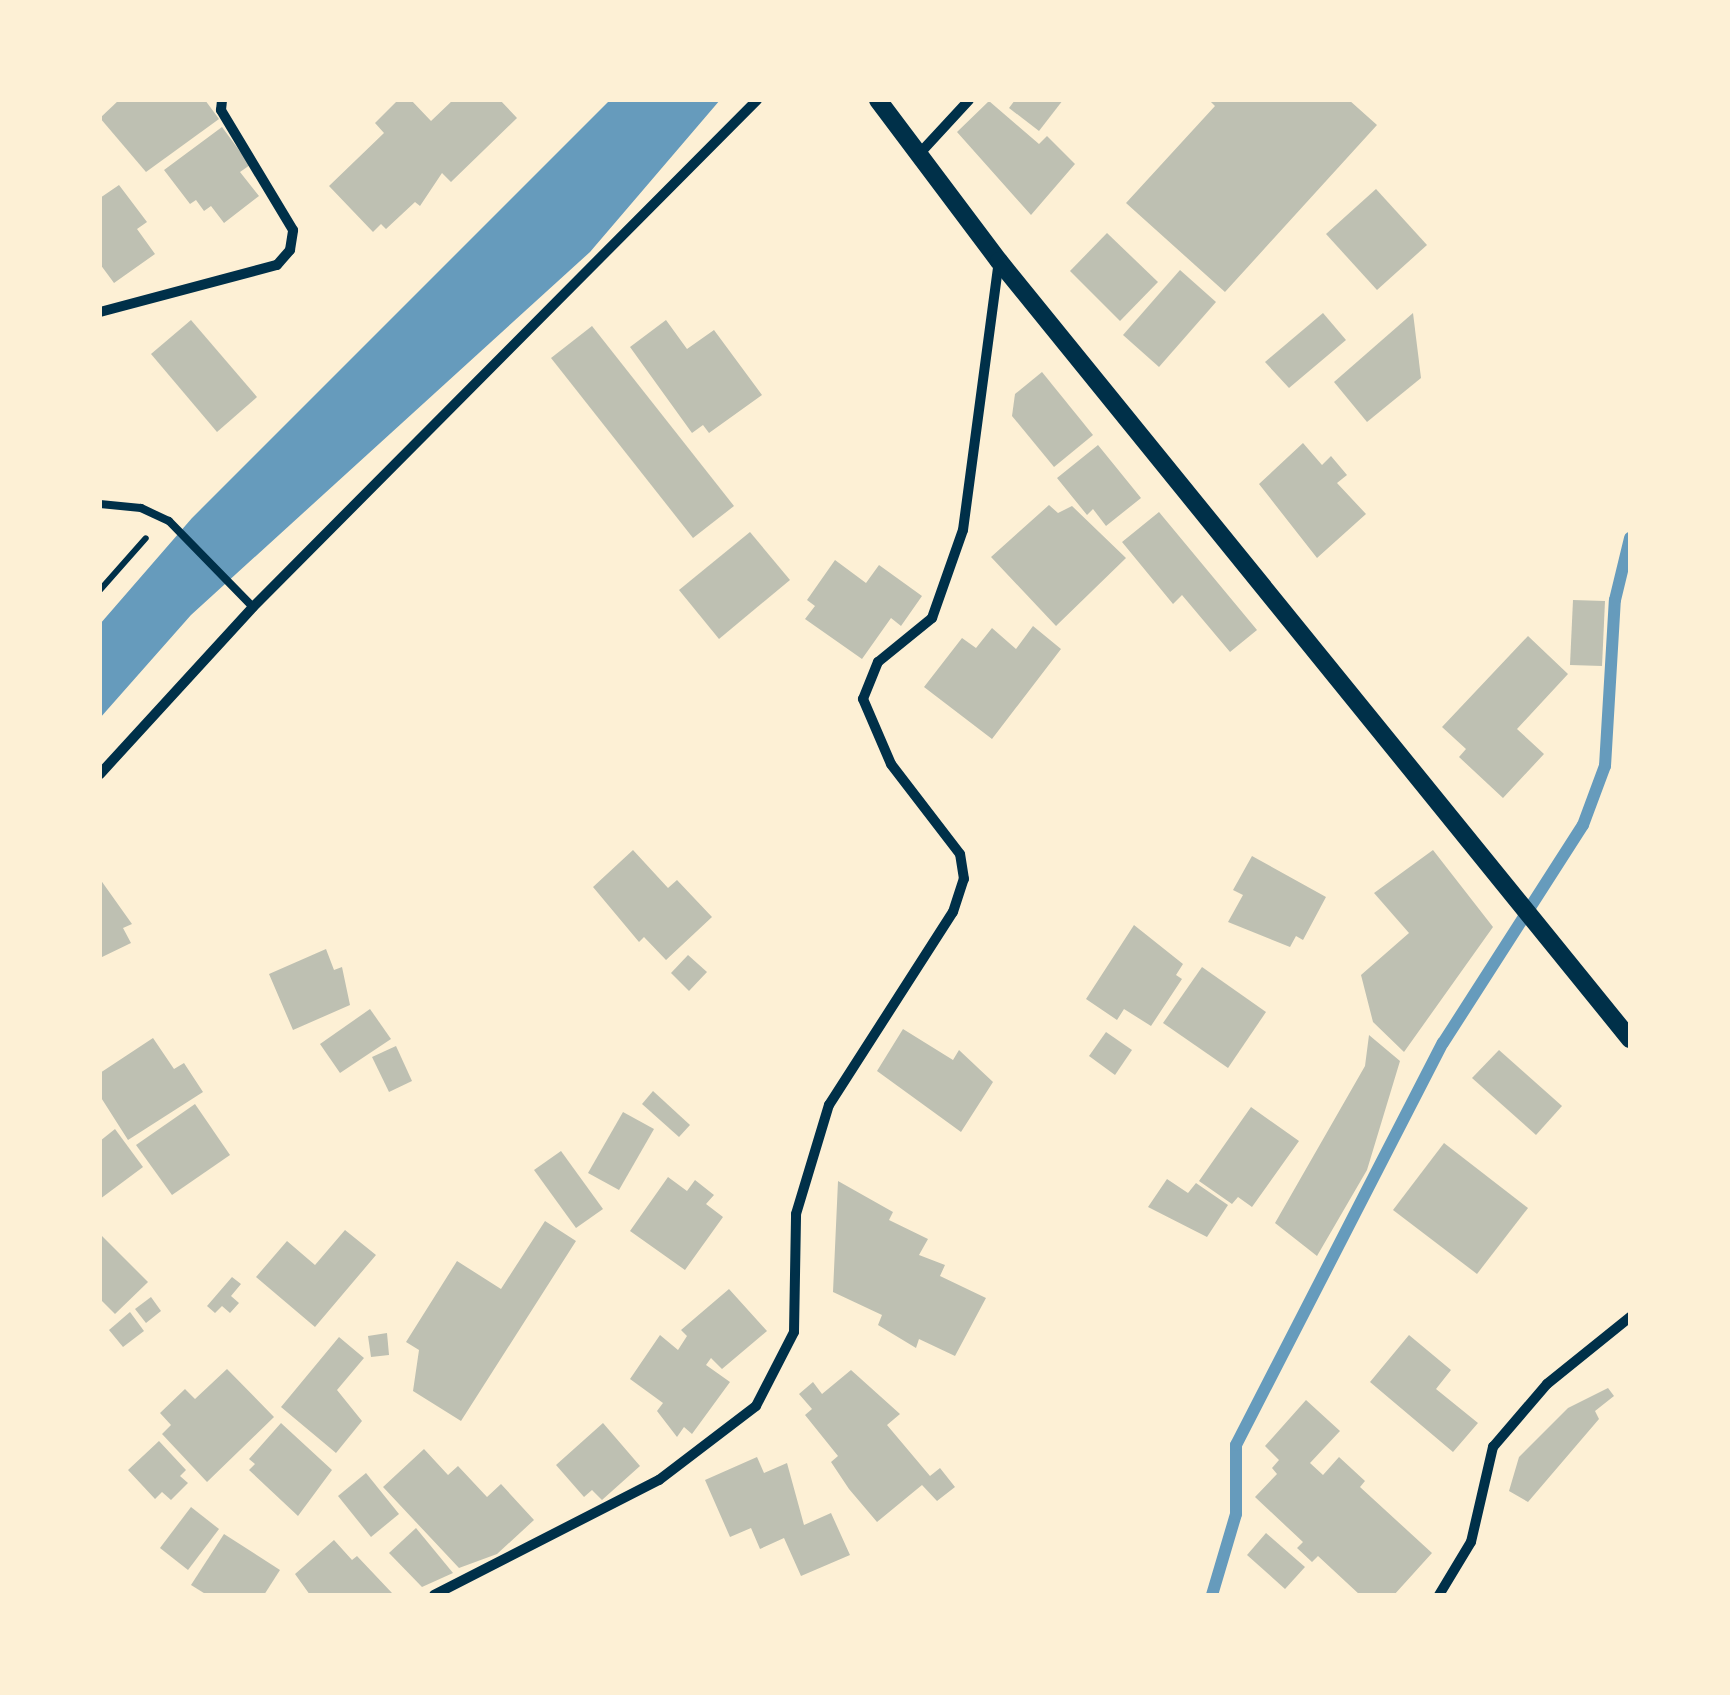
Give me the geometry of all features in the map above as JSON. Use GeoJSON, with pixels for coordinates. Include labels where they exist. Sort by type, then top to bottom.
{"type":"FeatureCollection","features":[{"type":"Feature","properties":{"kind":"street"},"geometry":{"type":"LineString","coordinates":[[100,312],[277,264],[290,250],[294,230],[221,110],[222,100]]}},
{"type":"Feature","properties":{"kind":"street"},"geometry":{"type":"LineString","coordinates":[[100,774],[252,607],[757,100]]}},
{"type":"Feature","properties":{"kind":"street"},"geometry":{"type":"LineString","coordinates":[[878,100],[921,152],[999,261],[1630,1039]]}},
{"type":"Feature","properties":{"kind":"street"},"geometry":{"type":"LineString","coordinates":[[921,152],[970,100]]}},
{"type":"Feature","properties":{"kind":"street"},"geometry":{"type":"LineString","coordinates":[[434,1595],[659,1480],[756,1406],[794,1332],[796,1214],[829,1106],[953,912],[964,879],[960,854],[891,764],[863,699],[878,662],[932,618],[962,530],[999,261]]}},
{"type":"Feature","properties":{"kind":"street"},"geometry":{"type":"LineString","coordinates":[[1439,1595],[1471,1542],[1492,1447],[1546,1384],[1630,1318]]}},
{"type":"Feature","properties":{"kind":"lane"},"geometry":{"type":"LineString","coordinates":[[100,504],[166,520],[252,607]]}},
{"type":"Feature","properties":{"kind":"path"},"geometry":{"type":"LineString","coordinates":[[100,590],[166,520]]}},
{"type":"Feature","properties":{"kind":"water"},"geometry":{"type":"Polygon","coordinates":[[[610,100],[720,100],[590,252],[191,615],[100,718],[100,624],[192,518],[610,100]]]}},
{"type":"Feature","properties":{"kind":"building"},"geometry":{"type":"Polygon","coordinates":[[[119,100],[205,100],[219,119],[146,172],[100,118],[119,100]]]}},
{"type":"Feature","properties":{"kind":"building"},"geometry":{"type":"Polygon","coordinates":[[[398,100],[411,100],[431,121],[453,100],[500,100],[517,118],[451,182],[442,173],[420,206],[415,202],[386,229],[381,224],[373,232],[329,186],[384,133],[375,123],[398,100]]]}},
{"type":"Feature","properties":{"kind":"building"},"geometry":{"type":"Polygon","coordinates":[[[1015,100],[1063,100],[1039,131],[1009,108],[1015,100]]]}},
{"type":"Feature","properties":{"kind":"building"},"geometry":{"type":"Polygon","coordinates":[[[1209,100],[1349,100],[1377,125],[1225,292],[1126,203],[1215,106],[1209,100]]]}},
{"type":"Feature","properties":{"kind":"building"},"geometry":{"type":"Polygon","coordinates":[[[989,101],[1039,144],[1047,136],[1075,164],[1031,215],[957,132],[989,101]]]}},
{"type":"Feature","properties":{"kind":"building"},"geometry":{"type":"Polygon","coordinates":[[[222,127],[250,165],[240,172],[259,196],[224,223],[211,206],[204,211],[196,200],[190,204],[164,170],[222,127]]]}},
{"type":"Feature","properties":{"kind":"building"},"geometry":{"type":"Polygon","coordinates":[[[119,185],[147,222],[137,229],[155,254],[114,283],[100,264],[100,198],[119,185]]]}},
{"type":"Feature","properties":{"kind":"building"},"geometry":{"type":"Polygon","coordinates":[[[1376,189],[1427,245],[1377,290],[1326,234],[1376,189]]]}},
{"type":"Feature","properties":{"kind":"building"},"geometry":{"type":"Polygon","coordinates":[[[1107,233],[1158,282],[1120,321],[1070,271],[1107,233]]]}},
{"type":"Feature","properties":{"kind":"building"},"geometry":{"type":"Polygon","coordinates":[[[1180,270],[1216,302],[1159,367],[1123,335],[1180,270]]]}},
{"type":"Feature","properties":{"kind":"building"},"geometry":{"type":"Polygon","coordinates":[[[1323,313],[1346,340],[1289,388],[1265,362],[1323,313]]]}},
{"type":"Feature","properties":{"kind":"building"},"geometry":{"type":"Polygon","coordinates":[[[1413,313],[1421,378],[1367,422],[1334,382],[1413,313]]]}},
{"type":"Feature","properties":{"kind":"building"},"geometry":{"type":"Polygon","coordinates":[[[191,320],[257,397],[217,432],[151,354],[191,320]]]}},
{"type":"Feature","properties":{"kind":"building"},"geometry":{"type":"Polygon","coordinates":[[[666,320],[687,349],[714,330],[762,395],[709,433],[703,425],[692,433],[630,347],[666,320]]]}},
{"type":"Feature","properties":{"kind":"building"},"geometry":{"type":"Polygon","coordinates":[[[592,326],[734,506],[693,538],[551,358],[592,326]]]}},
{"type":"Feature","properties":{"kind":"building"},"geometry":{"type":"Polygon","coordinates":[[[1042,372],[1093,435],[1054,467],[1012,416],[1015,394],[1042,372]]]}},
{"type":"Feature","properties":{"kind":"building"},"geometry":{"type":"Polygon","coordinates":[[[1303,443],[1322,465],[1331,456],[1347,475],[1337,483],[1366,514],[1317,558],[1259,484],[1303,443]]]}},
{"type":"Feature","properties":{"kind":"building"},"geometry":{"type":"Polygon","coordinates":[[[1098,445],[1141,498],[1106,526],[1093,509],[1087,515],[1057,478],[1098,445]]]}},
{"type":"Feature","properties":{"kind":"building"},"geometry":{"type":"Polygon","coordinates":[[[1049,505],[1058,513],[1072,506],[1126,558],[1056,626],[991,557],[1049,505]]]}},
{"type":"Feature","properties":{"kind":"building"},"geometry":{"type":"Polygon","coordinates":[[[1159,512],[1257,630],[1230,652],[1182,595],[1173,604],[1122,542],[1159,512]]]}},
{"type":"Feature","properties":{"kind":"building"},"geometry":{"type":"Polygon","coordinates":[[[750,532],[790,580],[719,639],[679,590],[750,532]]]}},
{"type":"Feature","properties":{"kind":"building"},"geometry":{"type":"Polygon","coordinates":[[[835,560],[866,583],[879,565],[922,596],[901,626],[891,618],[862,659],[805,619],[815,606],[807,600],[835,560]]]}},
{"type":"Feature","properties":{"kind":"building"},"geometry":{"type":"Polygon","coordinates":[[[1573,600],[1605,601],[1602,666],[1570,665],[1573,600]]]}},
{"type":"Feature","properties":{"kind":"building"},"geometry":{"type":"Polygon","coordinates":[[[1033,626],[1061,649],[992,739],[924,687],[962,638],[976,648],[992,628],[1016,649],[1033,626]]]}},
{"type":"Feature","properties":{"kind":"building"},"geometry":{"type":"Polygon","coordinates":[[[1528,636],[1568,674],[1517,729],[1544,754],[1503,798],[1459,757],[1466,749],[1442,727],[1528,636]]]}},
{"type":"Feature","properties":{"kind":"building"},"geometry":{"type":"Polygon","coordinates":[[[633,850],[668,888],[677,880],[712,917],[666,960],[644,937],[639,942],[593,887],[633,850]]]}},
{"type":"Feature","properties":{"kind":"building"},"geometry":{"type":"Polygon","coordinates":[[[1433,850],[1493,927],[1404,1052],[1373,1022],[1361,975],[1409,933],[1374,893],[1433,850]]]}},
{"type":"Feature","properties":{"kind":"building"},"geometry":{"type":"Polygon","coordinates":[[[1252,856],[1326,897],[1303,940],[1296,936],[1290,947],[1228,922],[1243,895],[1233,890],[1252,856]]]}},
{"type":"Feature","properties":{"kind":"building"},"geometry":{"type":"Polygon","coordinates":[[[100,879],[132,924],[123,928],[131,943],[100,958],[100,879]]]}},
{"type":"Feature","properties":{"kind":"building"},"geometry":{"type":"Polygon","coordinates":[[[1134,925],[1183,964],[1176,975],[1182,979],[1151,1026],[1124,1009],[1117,1020],[1086,999],[1134,925]]]}},
{"type":"Feature","properties":{"kind":"building"},"geometry":{"type":"Polygon","coordinates":[[[326,949],[334,970],[342,967],[350,1005],[293,1030],[269,974],[326,949]]]}},
{"type":"Feature","properties":{"kind":"building"},"geometry":{"type":"Polygon","coordinates":[[[688,955],[707,972],[689,991],[671,973],[688,955]]]}},
{"type":"Feature","properties":{"kind":"building"},"geometry":{"type":"Polygon","coordinates":[[[1202,967],[1266,1012],[1228,1068],[1163,1023],[1202,967]]]}},
{"type":"Feature","properties":{"kind":"building"},"geometry":{"type":"Polygon","coordinates":[[[370,1009],[391,1039],[340,1073],[320,1044],[370,1009]]]}},
{"type":"Feature","properties":{"kind":"building"},"geometry":{"type":"Polygon","coordinates":[[[903,1029],[953,1060],[959,1050],[993,1082],[961,1132],[877,1071],[903,1029]]]}},
{"type":"Feature","properties":{"kind":"building"},"geometry":{"type":"Polygon","coordinates":[[[1106,1032],[1132,1050],[1115,1075],[1089,1056],[1106,1032]]]}},
{"type":"Feature","properties":{"kind":"building"},"geometry":{"type":"Polygon","coordinates":[[[1369,1035],[1400,1061],[1367,1170],[1317,1256],[1275,1223],[1365,1066],[1369,1035]]]}},
{"type":"Feature","properties":{"kind":"building"},"geometry":{"type":"Polygon","coordinates":[[[153,1038],[174,1069],[184,1063],[203,1092],[128,1140],[100,1096],[100,1073],[153,1038]]]}},
{"type":"Feature","properties":{"kind":"building"},"geometry":{"type":"Polygon","coordinates":[[[396,1046],[412,1081],[389,1092],[372,1057],[396,1046]]]}},
{"type":"Feature","properties":{"kind":"building"},"geometry":{"type":"Polygon","coordinates":[[[1499,1050],[1562,1106],[1536,1135],[1472,1078],[1499,1050]]]}},
{"type":"Feature","properties":{"kind":"building"},"geometry":{"type":"Polygon","coordinates":[[[653,1091],[690,1125],[679,1137],[642,1104],[653,1091]]]}},
{"type":"Feature","properties":{"kind":"building"},"geometry":{"type":"Polygon","coordinates":[[[195,1104],[230,1155],[172,1195],[136,1145],[195,1104]]]}},
{"type":"Feature","properties":{"kind":"building"},"geometry":{"type":"Polygon","coordinates":[[[1251,1107],[1299,1141],[1252,1207],[1238,1197],[1232,1204],[1199,1181],[1251,1107]]]}},
{"type":"Feature","properties":{"kind":"building"},"geometry":{"type":"Polygon","coordinates":[[[623,1112],[654,1129],[619,1190],[588,1173],[623,1112]]]}},
{"type":"Feature","properties":{"kind":"building"},"geometry":{"type":"Polygon","coordinates":[[[115,1129],[143,1167],[100,1199],[100,1141],[115,1129]]]}},
{"type":"Feature","properties":{"kind":"building"},"geometry":{"type":"Polygon","coordinates":[[[1444,1143],[1528,1208],[1477,1274],[1393,1210],[1444,1143]]]}},
{"type":"Feature","properties":{"kind":"building"},"geometry":{"type":"Polygon","coordinates":[[[561,1151],[603,1209],[576,1228],[534,1170],[561,1151]]]}},
{"type":"Feature","properties":{"kind":"building"},"geometry":{"type":"Polygon","coordinates":[[[668,1177],[687,1191],[695,1180],[714,1195],[706,1204],[723,1217],[685,1270],[630,1231],[668,1177]]]}},
{"type":"Feature","properties":{"kind":"building"},"geometry":{"type":"Polygon","coordinates":[[[1167,1179],[1188,1193],[1196,1183],[1228,1205],[1207,1237],[1148,1207],[1167,1179]]]}},
{"type":"Feature","properties":{"kind":"building"},"geometry":{"type":"Polygon","coordinates":[[[838,1181],[893,1212],[889,1220],[928,1239],[919,1255],[945,1265],[940,1276],[986,1298],[955,1356],[919,1339],[916,1348],[878,1325],[882,1315],[833,1292],[838,1181]]]}},
{"type":"Feature","properties":{"kind":"building"},"geometry":{"type":"Polygon","coordinates":[[[545,1221],[576,1241],[461,1421],[413,1391],[419,1350],[406,1342],[457,1261],[501,1289],[545,1221]]]}},
{"type":"Feature","properties":{"kind":"building"},"geometry":{"type":"Polygon","coordinates":[[[345,1230],[376,1255],[315,1327],[256,1277],[287,1241],[315,1265],[345,1230]]]}},
{"type":"Feature","properties":{"kind":"building"},"geometry":{"type":"Polygon","coordinates":[[[100,1234],[148,1282],[115,1314],[100,1299],[100,1234]]]}},
{"type":"Feature","properties":{"kind":"building"},"geometry":{"type":"Polygon","coordinates":[[[232,1277],[241,1284],[231,1296],[239,1303],[230,1313],[222,1306],[215,1313],[207,1306],[232,1277]]]}},
{"type":"Feature","properties":{"kind":"building"},"geometry":{"type":"Polygon","coordinates":[[[729,1289],[767,1331],[722,1369],[711,1358],[706,1365],[730,1382],[692,1434],[684,1427],[677,1437],[657,1411],[663,1403],[630,1379],[660,1335],[678,1350],[687,1336],[681,1330],[729,1289]]]}},
{"type":"Feature","properties":{"kind":"building"},"geometry":{"type":"Polygon","coordinates":[[[151,1297],[161,1311],[146,1323],[135,1309],[151,1297]]]}},
{"type":"Feature","properties":{"kind":"building"},"geometry":{"type":"Polygon","coordinates":[[[130,1312],[144,1331],[123,1347],[109,1330],[130,1312]]]}},
{"type":"Feature","properties":{"kind":"building"},"geometry":{"type":"Polygon","coordinates":[[[387,1333],[389,1355],[371,1357],[368,1336],[387,1333]]]}},
{"type":"Feature","properties":{"kind":"building"},"geometry":{"type":"Polygon","coordinates":[[[1409,1335],[1451,1370],[1436,1389],[1478,1423],[1453,1452],[1370,1382],[1409,1335]]]}},
{"type":"Feature","properties":{"kind":"building"},"geometry":{"type":"Polygon","coordinates":[[[339,1337],[364,1358],[337,1390],[362,1421],[336,1453],[281,1407],[339,1337]]]}},
{"type":"Feature","properties":{"kind":"building"},"geometry":{"type":"Polygon","coordinates":[[[227,1369],[274,1417],[207,1482],[162,1434],[171,1425],[160,1413],[185,1389],[195,1399],[227,1369]]]}},
{"type":"Feature","properties":{"kind":"building"},"geometry":{"type":"Polygon","coordinates":[[[851,1370],[900,1414],[887,1425],[930,1476],[940,1468],[955,1487],[937,1501],[922,1485],[877,1522],[831,1462],[838,1456],[805,1415],[812,1409],[799,1394],[813,1382],[822,1394],[851,1370]]]}},
{"type":"Feature","properties":{"kind":"building"},"geometry":{"type":"Polygon","coordinates":[[[1608,1388],[1614,1396],[1595,1411],[1599,1419],[1528,1502],[1509,1491],[1519,1457],[1568,1408],[1608,1388]]]}},
{"type":"Feature","properties":{"kind":"building"},"geometry":{"type":"Polygon","coordinates":[[[1306,1400],[1340,1431],[1310,1463],[1323,1475],[1339,1457],[1365,1481],[1360,1487],[1432,1553],[1394,1595],[1360,1595],[1318,1556],[1312,1562],[1297,1548],[1303,1542],[1255,1497],[1277,1474],[1272,1468],[1279,1460],[1265,1446],[1306,1400]]]}},
{"type":"Feature","properties":{"kind":"building"},"geometry":{"type":"Polygon","coordinates":[[[281,1423],[332,1470],[298,1516],[249,1470],[255,1464],[249,1459],[281,1423]]]}},
{"type":"Feature","properties":{"kind":"building"},"geometry":{"type":"Polygon","coordinates":[[[603,1423],[640,1466],[602,1500],[592,1490],[584,1497],[556,1465],[603,1423]]]}},
{"type":"Feature","properties":{"kind":"building"},"geometry":{"type":"Polygon","coordinates":[[[159,1441],[186,1470],[180,1476],[188,1483],[171,1500],[162,1492],[155,1499],[128,1470],[159,1441]]]}},
{"type":"Feature","properties":{"kind":"building"},"geometry":{"type":"Polygon","coordinates":[[[424,1449],[448,1475],[458,1466],[487,1497],[501,1484],[534,1520],[497,1554],[459,1568],[383,1487],[424,1449]]]}},
{"type":"Feature","properties":{"kind":"building"},"geometry":{"type":"Polygon","coordinates":[[[757,1457],[764,1473],[787,1463],[804,1525],[831,1513],[850,1555],[801,1576],[784,1538],[760,1549],[751,1528],[730,1537],[705,1480],[757,1457]]]}},
{"type":"Feature","properties":{"kind":"building"},"geometry":{"type":"Polygon","coordinates":[[[366,1473],[399,1514],[371,1537],[338,1496],[366,1473]]]}},
{"type":"Feature","properties":{"kind":"building"},"geometry":{"type":"Polygon","coordinates":[[[191,1507],[219,1529],[188,1570],[160,1548],[191,1507]]]}},
{"type":"Feature","properties":{"kind":"building"},"geometry":{"type":"Polygon","coordinates":[[[416,1528],[453,1573],[422,1587],[389,1553],[416,1528]]]}},
{"type":"Feature","properties":{"kind":"building"},"geometry":{"type":"Polygon","coordinates":[[[1266,1533],[1305,1567],[1285,1589],[1247,1555],[1266,1533]]]}},
{"type":"Feature","properties":{"kind":"building"},"geometry":{"type":"Polygon","coordinates":[[[224,1534],[280,1570],[264,1595],[207,1595],[191,1585],[224,1534]]]}},
{"type":"Feature","properties":{"kind":"building"},"geometry":{"type":"Polygon","coordinates":[[[334,1540],[352,1560],[357,1556],[392,1593],[310,1595],[295,1574],[334,1540]]]}},
{"type":"Feature","properties":{"kind":"waterway"},"geometry":{"type":"LineString","coordinates":[[1212,1595],[1236,1514],[1236,1445],[1443,1043],[1583,825],[1605,766],[1615,600],[1630,538]]}}]}
